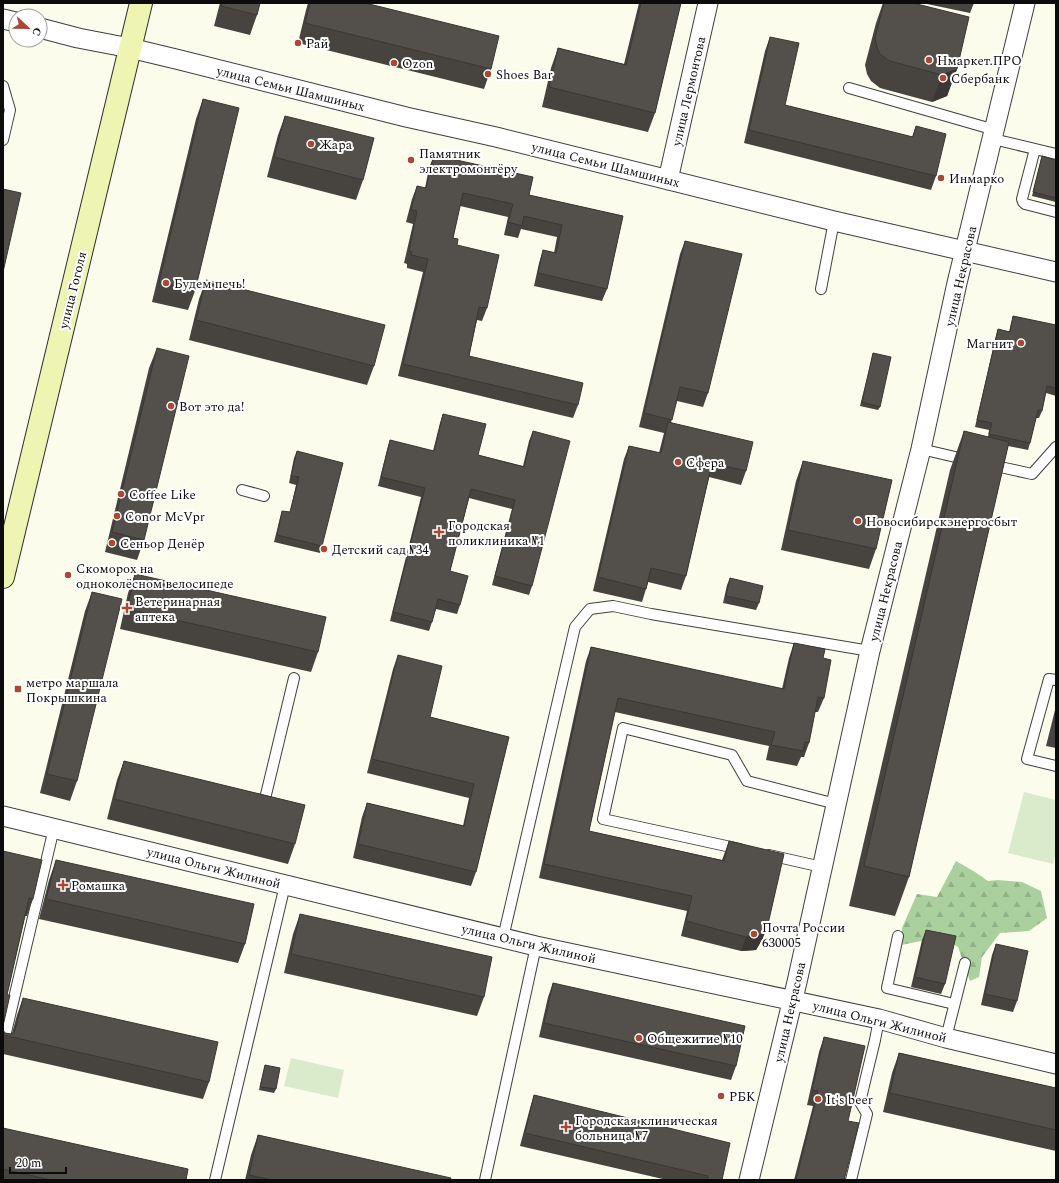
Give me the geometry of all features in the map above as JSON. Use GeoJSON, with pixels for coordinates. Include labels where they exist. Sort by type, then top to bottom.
{"type":"FeatureCollection","features":[{"type":"Feature","properties":{"kind":"main road","name":"улица Гоголя"},"geometry":{"type":"LineString","coordinates":[[3,576],[141,3]]}},
{"type":"Feature","properties":{"kind":"street","name":"улица Лермонтова"},"geometry":{"type":"LineString","coordinates":[[668,180],[708,3]]}},
{"type":"Feature","properties":{"kind":"street","name":"улица Некрасова"},"geometry":{"type":"LineString","coordinates":[[750,1180],[870,651],[921,449],[956,291],[1025,3]]}},
{"type":"Feature","properties":{"kind":"street","name":"улица Семьи Шамшиных"},"geometry":{"type":"LineString","coordinates":[[48,30],[180,60],[406,117],[496,137],[834,221],[1056,272]]}},
{"type":"Feature","properties":{"kind":"street","name":"улица Ольги Жилиной"},"geometry":{"type":"LineString","coordinates":[[3,816],[536,946],[879,1018],[946,1038],[1056,1064]]}},
{"type":"Feature","properties":{"kind":"lane"},"geometry":{"type":"LineString","coordinates":[[3,86],[10,110],[3,140]]}},
{"type":"Feature","properties":{"kind":"lane"},"geometry":{"type":"LineString","coordinates":[[849,88],[994,134],[1035,149],[1056,154]]}},
{"type":"Feature","properties":{"kind":"lane"},"geometry":{"type":"LineString","coordinates":[[1035,149],[1022,202],[1056,212]]}},
{"type":"Feature","properties":{"kind":"lane"},"geometry":{"type":"LineString","coordinates":[[821,289],[834,221]]}},
{"type":"Feature","properties":{"kind":"lane"},"geometry":{"type":"LineString","coordinates":[[921,449],[1032,474],[1056,447]]}},
{"type":"Feature","properties":{"kind":"lane"},"geometry":{"type":"LineString","coordinates":[[242,490],[264,496]]}},
{"type":"Feature","properties":{"kind":"lane"},"geometry":{"type":"LineString","coordinates":[[503,938],[575,627],[590,609],[613,606],[651,614],[870,651]]}},
{"type":"Feature","properties":{"kind":"lane"},"geometry":{"type":"LineString","coordinates":[[264,803],[294,678]]}},
{"type":"Feature","properties":{"kind":"lane"},"geometry":{"type":"LineString","coordinates":[[1056,680],[1049,679],[1027,759],[1056,766]]}},
{"type":"Feature","properties":{"kind":"lane"},"geometry":{"type":"LineString","coordinates":[[747,851],[604,819],[623,728],[732,755],[747,781],[836,804]]}},
{"type":"Feature","properties":{"kind":"lane"},"geometry":{"type":"LineString","coordinates":[[3,1045],[54,828]]}},
{"type":"Feature","properties":{"kind":"lane"},"geometry":{"type":"LineString","coordinates":[[762,854],[822,867]]}},
{"type":"Feature","properties":{"kind":"lane"},"geometry":{"type":"LineString","coordinates":[[215,1180],[234,1087],[285,885]]}},
{"type":"Feature","properties":{"kind":"lane"},"geometry":{"type":"LineString","coordinates":[[898,936],[887,988],[954,1004]]}},
{"type":"Feature","properties":{"kind":"lane"},"geometry":{"type":"LineString","coordinates":[[485,1180],[536,946]]}},
{"type":"Feature","properties":{"kind":"lane"},"geometry":{"type":"LineString","coordinates":[[946,1038],[965,962]]}},
{"type":"Feature","properties":{"kind":"lane"},"geometry":{"type":"LineString","coordinates":[[851,1180],[867,1114],[860,1102],[879,1018]]}},
{"type":"Feature","properties":{"kind":"green space"},"geometry":{"type":"Polygon","coordinates":[[[1024,792],[1056,800],[1056,853],[1053,864],[1008,853],[1024,792]]]}},
{"type":"Feature","properties":{"kind":"green space"},"geometry":{"type":"Polygon","coordinates":[[[956,861],[988,881],[998,880],[1022,882],[1041,891],[1047,918],[1029,931],[1000,933],[982,957],[979,977],[970,981],[958,947],[942,937],[901,945],[902,928],[917,894],[937,897],[956,861]]]}},
{"type":"Feature","properties":{"kind":"green space"},"geometry":{"type":"Polygon","coordinates":[[[291,1058],[344,1070],[338,1098],[284,1086],[291,1058]]]}},
{"type":"Feature","properties":{"kind":"building"},"geometry":{"type":"Polygon","coordinates":[[[222,3],[260,3],[257,15],[221,6],[222,3]]]}},
{"type":"Feature","properties":{"kind":"building"},"geometry":{"type":"Polygon","coordinates":[[[310,3],[365,3],[499,36],[491,69],[305,23],[310,3]]]}},
{"type":"Feature","properties":{"kind":"building"},"geometry":{"type":"Polygon","coordinates":[[[641,3],[681,3],[655,113],[549,87],[558,48],[626,65],[641,3]]]}},
{"type":"Feature","properties":{"kind":"building"},"geometry":{"type":"Polygon","coordinates":[[[884,3],[913,3],[969,17],[957,69],[942,75],[890,61],[880,54],[875,38],[884,3]]]}},
{"type":"Feature","properties":{"kind":"building"},"geometry":{"type":"Polygon","coordinates":[[[770,37],[799,43],[785,105],[913,137],[916,126],[946,134],[936,176],[749,130],[770,37]]]}},
{"type":"Feature","properties":{"kind":"building"},"geometry":{"type":"Polygon","coordinates":[[[203,99],[239,108],[195,291],[159,282],[203,99]]]}},
{"type":"Feature","properties":{"kind":"building"},"geometry":{"type":"Polygon","coordinates":[[[285,116],[374,138],[363,180],[274,157],[285,116]]]}},
{"type":"Feature","properties":{"kind":"building"},"geometry":{"type":"Polygon","coordinates":[[[434,155],[533,177],[529,195],[623,216],[607,289],[538,273],[543,250],[556,253],[562,225],[524,216],[522,226],[508,222],[513,204],[463,193],[453,238],[458,239],[457,245],[499,255],[487,308],[479,307],[469,356],[583,383],[578,405],[403,364],[428,259],[411,255],[412,252],[409,251],[417,211],[411,210],[417,186],[426,188],[434,155]]]}},
{"type":"Feature","properties":{"kind":"building"},"geometry":{"type":"Polygon","coordinates":[[[1042,156],[1056,160],[1056,198],[1033,192],[1042,156]]]}},
{"type":"Feature","properties":{"kind":"building"},"geometry":{"type":"Polygon","coordinates":[[[3,189],[21,193],[3,272],[3,189]]]}},
{"type":"Feature","properties":{"kind":"building"},"geometry":{"type":"Polygon","coordinates":[[[685,241],[742,254],[708,393],[680,387],[672,420],[644,413],[685,241]]]}},
{"type":"Feature","properties":{"kind":"building"},"geometry":{"type":"Polygon","coordinates":[[[206,280],[385,325],[374,366],[196,320],[206,280]]]}},
{"type":"Feature","properties":{"kind":"building"},"geometry":{"type":"Polygon","coordinates":[[[1013,316],[1056,325],[1056,388],[1047,386],[1042,411],[1038,410],[1030,443],[989,434],[992,423],[977,420],[998,329],[1010,332],[1013,316]]]}},
{"type":"Feature","properties":{"kind":"building"},"geometry":{"type":"Polygon","coordinates":[[[157,348],[189,356],[144,540],[112,532],[157,348]]]}},
{"type":"Feature","properties":{"kind":"building"},"geometry":{"type":"Polygon","coordinates":[[[873,353],[891,357],[880,407],[862,402],[873,353]]]}},
{"type":"Feature","properties":{"kind":"building"},"geometry":{"type":"Polygon","coordinates":[[[443,414],[486,424],[478,455],[524,467],[533,431],[570,441],[532,586],[495,576],[515,500],[471,489],[450,571],[468,576],[460,605],[438,599],[432,622],[393,612],[425,488],[381,477],[390,440],[434,451],[443,414]]]}},
{"type":"Feature","properties":{"kind":"building"},"geometry":{"type":"Polygon","coordinates":[[[668,422],[753,442],[746,471],[712,463],[686,576],[651,568],[646,589],[598,577],[629,446],[661,453],[668,422]]]}},
{"type":"Feature","properties":{"kind":"building"},"geometry":{"type":"Polygon","coordinates":[[[964,431],[1009,442],[909,877],[864,866],[964,431]]]}},
{"type":"Feature","properties":{"kind":"building"},"geometry":{"type":"Polygon","coordinates":[[[297,451],[343,463],[322,546],[277,535],[282,511],[290,512],[299,477],[291,476],[297,451]]]}},
{"type":"Feature","properties":{"kind":"building"},"geometry":{"type":"Polygon","coordinates":[[[803,461],[892,480],[876,549],[788,530],[803,461]]]}},
{"type":"Feature","properties":{"kind":"building"},"geometry":{"type":"Polygon","coordinates":[[[135,574],[326,617],[318,652],[127,609],[135,574]]]}},
{"type":"Feature","properties":{"kind":"building"},"geometry":{"type":"Polygon","coordinates":[[[730,578],[763,586],[759,603],[726,596],[730,578]]]}},
{"type":"Feature","properties":{"kind":"building"},"geometry":{"type":"Polygon","coordinates":[[[92,592],[122,599],[77,781],[47,774],[92,592]]]}},
{"type":"Feature","properties":{"kind":"building"},"geometry":{"type":"Polygon","coordinates":[[[794,643],[825,649],[823,658],[831,660],[824,698],[818,697],[809,743],[805,742],[803,751],[771,745],[775,732],[618,698],[589,831],[724,861],[729,841],[784,854],[768,924],[761,935],[746,937],[686,921],[692,896],[544,864],[591,647],[784,689],[794,643]]]}},
{"type":"Feature","properties":{"kind":"building"},"geometry":{"type":"Polygon","coordinates":[[[398,655],[442,666],[430,717],[509,737],[476,872],[358,844],[367,803],[464,826],[474,784],[372,759],[398,655]]]}},
{"type":"Feature","properties":{"kind":"building"},"geometry":{"type":"Polygon","coordinates":[[[124,761],[305,805],[295,844],[114,799],[124,761]]]}},
{"type":"Feature","properties":{"kind":"building"},"geometry":{"type":"Polygon","coordinates":[[[3,851],[42,860],[33,899],[29,898],[7,995],[10,995],[3,1026],[3,851]]]}},
{"type":"Feature","properties":{"kind":"building"},"geometry":{"type":"Polygon","coordinates":[[[56,860],[254,904],[245,944],[46,899],[56,860]]]}},
{"type":"Feature","properties":{"kind":"building"},"geometry":{"type":"Polygon","coordinates":[[[300,914],[492,957],[484,997],[291,954],[300,914]]]}},
{"type":"Feature","properties":{"kind":"building"},"geometry":{"type":"Polygon","coordinates":[[[926,930],[956,936],[945,984],[915,977],[926,930]]]}},
{"type":"Feature","properties":{"kind":"building"},"geometry":{"type":"Polygon","coordinates":[[[996,944],[1028,951],[1017,1001],[985,994],[996,944]]]}},
{"type":"Feature","properties":{"kind":"building","name":"Общежитие №10"},"geometry":{"type":"Polygon","coordinates":[[[553,983],[745,1026],[736,1066],[544,1023],[553,983]]]}},
{"type":"Feature","properties":{"kind":"building"},"geometry":{"type":"Polygon","coordinates":[[[23,998],[218,1042],[209,1082],[3,1035],[3,1030],[5,1033],[14,1033],[23,998]]]}},
{"type":"Feature","properties":{"kind":"building"},"geometry":{"type":"Polygon","coordinates":[[[824,1037],[865,1046],[848,1121],[859,1123],[844,1180],[796,1180],[818,1091],[812,1090],[824,1037]]]}},
{"type":"Feature","properties":{"kind":"building"},"geometry":{"type":"Polygon","coordinates":[[[899,1053],[1056,1088],[1056,1130],[890,1093],[899,1053]]]}},
{"type":"Feature","properties":{"kind":"building"},"geometry":{"type":"Polygon","coordinates":[[[265,1065],[280,1068],[276,1089],[260,1087],[265,1065]]]}},
{"type":"Feature","properties":{"kind":"building","name":"Городская клиническая больница №7"},"geometry":{"type":"Polygon","coordinates":[[[534,1095],[730,1143],[722,1180],[707,1180],[708,1176],[525,1133],[534,1095]]]}},
{"type":"Feature","properties":{"kind":"building"},"geometry":{"type":"Polygon","coordinates":[[[3,1128],[188,1169],[186,1180],[51,1180],[3,1169],[3,1128]]]}},
{"type":"Feature","properties":{"kind":"building"},"geometry":{"type":"Polygon","coordinates":[[[258,1135],[451,1178],[450,1180],[271,1180],[249,1175],[258,1135]]]}},
{"type":"Feature","properties":{"kind":"place","name":"Рай"},"geometry":{"type":"Point","coordinates":[298,43]}},
{"type":"Feature","properties":{"kind":"place","name":"Нмаркет.ПРО"},"geometry":{"type":"Point","coordinates":[929,60]}},
{"type":"Feature","properties":{"kind":"place","name":"Ozon"},"geometry":{"type":"Point","coordinates":[394,63]}},
{"type":"Feature","properties":{"kind":"place","name":"Shoes Bar"},"geometry":{"type":"Point","coordinates":[488,74]}},
{"type":"Feature","properties":{"kind":"place","name":"Сбербанк"},"geometry":{"type":"Point","coordinates":[943,78]}},
{"type":"Feature","properties":{"kind":"place","name":"Жара"},"geometry":{"type":"Point","coordinates":[311,144]}},
{"type":"Feature","properties":{"kind":"place","name":"Памятник электромонтёру"},"geometry":{"type":"Point","coordinates":[411,160]}},
{"type":"Feature","properties":{"kind":"place","name":"Инмарко"},"geometry":{"type":"Point","coordinates":[941,178]}},
{"type":"Feature","properties":{"kind":"place","name":"Будем печь!"},"geometry":{"type":"Point","coordinates":[166,283]}},
{"type":"Feature","properties":{"kind":"place","name":"Магнит"},"geometry":{"type":"Point","coordinates":[1021,343]}},
{"type":"Feature","properties":{"kind":"place","name":"Вот это да!"},"geometry":{"type":"Point","coordinates":[171,406]}},
{"type":"Feature","properties":{"kind":"place","name":"Сфера"},"geometry":{"type":"Point","coordinates":[678,462]}},
{"type":"Feature","properties":{"kind":"place","name":"Coffee Like"},"geometry":{"type":"Point","coordinates":[121,494]}},
{"type":"Feature","properties":{"kind":"place","name":"Conor McVpr"},"geometry":{"type":"Point","coordinates":[117,516]}},
{"type":"Feature","properties":{"kind":"place","name":"Новосибирскэнергосбыт"},"geometry":{"type":"Point","coordinates":[858,521]}},
{"type":"Feature","properties":{"kind":"place","name":"Городская поликлиника №1"},"geometry":{"type":"Point","coordinates":[439,532]}},
{"type":"Feature","properties":{"kind":"place","name":"Сеньор Денёр"},"geometry":{"type":"Point","coordinates":[112,543]}},
{"type":"Feature","properties":{"kind":"place","name":"Детский сад №34"},"geometry":{"type":"Point","coordinates":[324,549]}},
{"type":"Feature","properties":{"kind":"place","name":"Скоморох на одноколёсном велосипеде"},"geometry":{"type":"Point","coordinates":[68,575]}},
{"type":"Feature","properties":{"kind":"place","name":"Ветеринарная аптека"},"geometry":{"type":"Point","coordinates":[127,608]}},
{"type":"Feature","properties":{"kind":"place","name":"метро маршала Покрышкина"},"geometry":{"type":"Point","coordinates":[18,689]}},
{"type":"Feature","properties":{"kind":"place","name":"Ромашка"},"geometry":{"type":"Point","coordinates":[63,885]}},
{"type":"Feature","properties":{"kind":"place","name":"Почта России 630005"},"geometry":{"type":"Point","coordinates":[754,934]}},
{"type":"Feature","properties":{"kind":"place","name":"Общежитие №10"},"geometry":{"type":"Point","coordinates":[639,1038]}},
{"type":"Feature","properties":{"kind":"place","name":"РБК"},"geometry":{"type":"Point","coordinates":[721,1096]}},
{"type":"Feature","properties":{"kind":"place","name":"It's beer"},"geometry":{"type":"Point","coordinates":[818,1099]}},
{"type":"Feature","properties":{"kind":"place","name":"Городская клиническая больница №7"},"geometry":{"type":"Point","coordinates":[566,1127]}}]}
